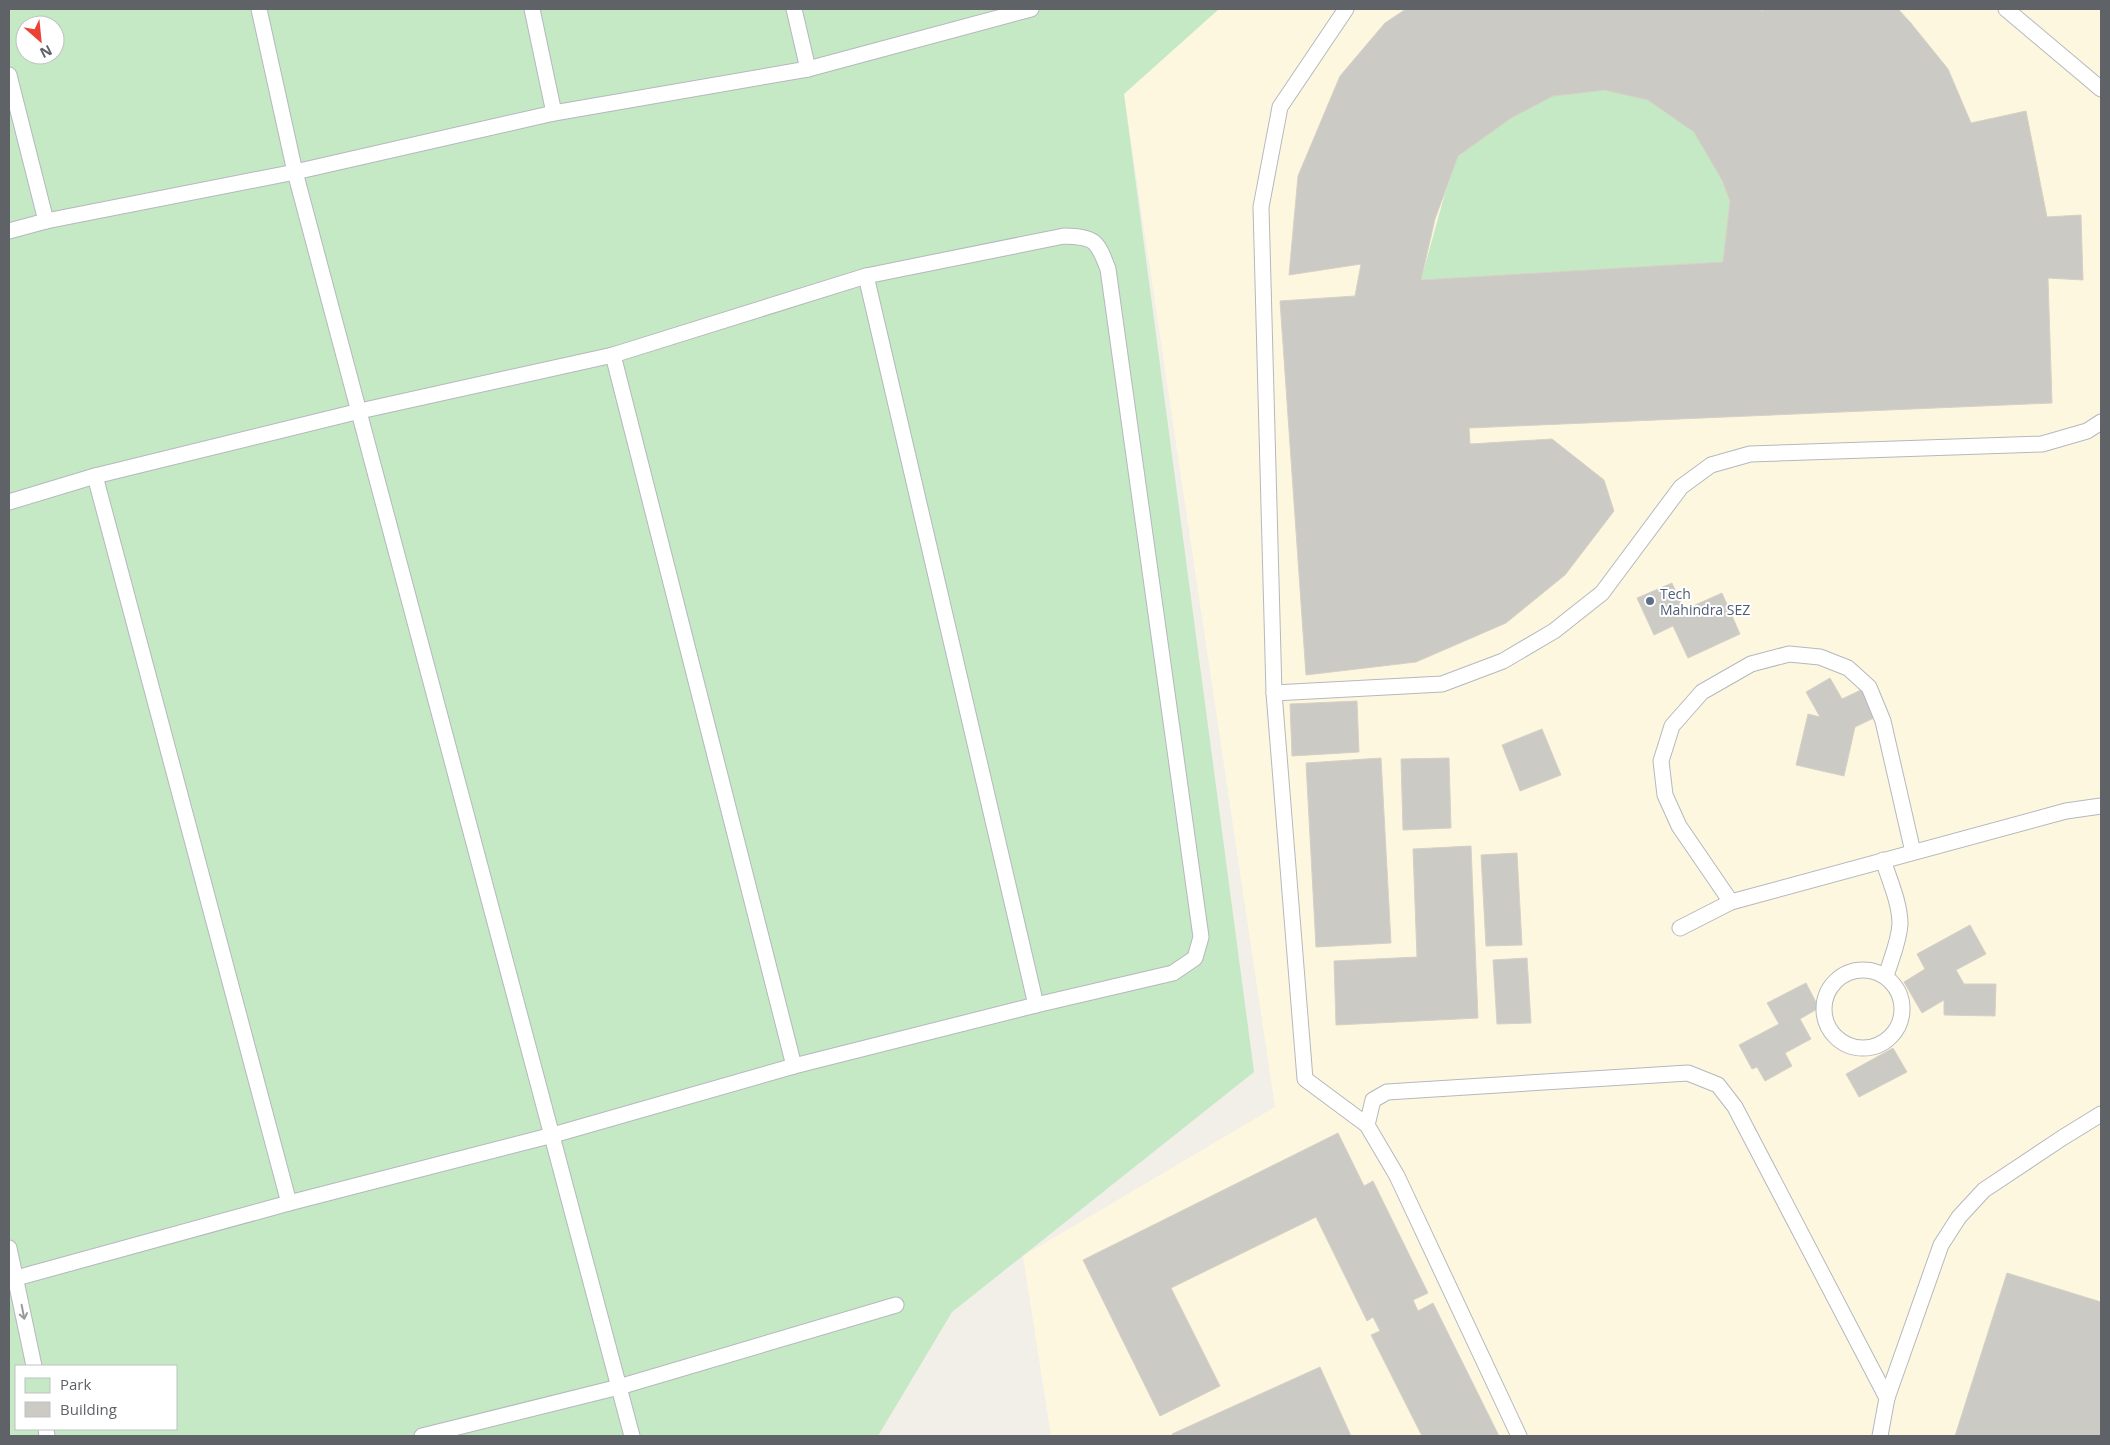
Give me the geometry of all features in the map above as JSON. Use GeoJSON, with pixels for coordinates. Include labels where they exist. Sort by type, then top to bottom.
{"type":"FeatureCollection","features":[{"type":"Feature","properties":{"kind":"lane"},"geometry":{"type":"LineString","coordinates":[[259,9],[296,172],[632,1436]]}},
{"type":"Feature","properties":{"kind":"lane"},"geometry":{"type":"LineString","coordinates":[[532,9],[554,113]]}},
{"type":"Feature","properties":{"kind":"lane"},"geometry":{"type":"LineString","coordinates":[[794,9],[808,69]]}},
{"type":"Feature","properties":{"kind":"lane"},"geometry":{"type":"LineString","coordinates":[[9,230],[296,172],[554,113],[808,69],[1031,9]]}},
{"type":"Feature","properties":{"kind":"lane"},"geometry":{"type":"LineString","coordinates":[[1346,9],[1280,107],[1261,207],[1274,692],[1304,1079],[1367,1125],[1397,1176],[1519,1436]]}},
{"type":"Feature","properties":{"kind":"lane"},"geometry":{"type":"LineString","coordinates":[[2006,9],[2101,89]]}},
{"type":"Feature","properties":{"kind":"lane"},"geometry":{"type":"LineString","coordinates":[[9,75],[46,221]]}},
{"type":"Feature","properties":{"kind":"lane"},"geometry":{"type":"LineString","coordinates":[[9,502],[95,476],[360,411],[613,356],[866,276],[1064,236],[1086,237],[1099,247],[1108,269],[1201,937],[1195,958],[1173,973],[1036,1005],[794,1066],[552,1134],[289,1203],[13,1279]]}},
{"type":"Feature","properties":{"kind":"lane"},"geometry":{"type":"LineString","coordinates":[[866,276],[1036,1005]]}},
{"type":"Feature","properties":{"kind":"lane"},"geometry":{"type":"LineString","coordinates":[[613,356],[794,1066]]}},
{"type":"Feature","properties":{"kind":"lane"},"geometry":{"type":"LineString","coordinates":[[1274,692],[1442,684],[1503,661],[1554,631],[1602,593],[1681,487],[1711,466],[1750,454],[2042,444],[2087,432],[2101,422]]}},
{"type":"Feature","properties":{"kind":"lane"},"geometry":{"type":"LineString","coordinates":[[95,476],[289,1203]]}},
{"type":"Feature","properties":{"kind":"lane"},"geometry":{"type":"LineString","coordinates":[[1731,902],[1679,826],[1665,795],[1661,761],[1672,726],[1702,692],[1751,664],[1790,654],[1820,657],[1848,668],[1869,688],[1883,721],[1913,852]]}},
{"type":"Feature","properties":{"kind":"lane"},"geometry":{"type":"LineString","coordinates":[[1680,928],[1731,902],[2066,811],[2101,806]]}},
{"type":"Feature","properties":{"kind":"lane"},"geometry":{"type":"LineString","coordinates":[[1883,860],[1897,904],[1900,922],[1897,942],[1886,976]]}},
{"type":"Feature","properties":{"kind":"lane"},"geometry":{"type":"LineString","coordinates":[[1868,970],[1886,976],[1901,996],[1903,1008],[1901,1020],[1894,1032],[1885,1042],[1872,1047],[1858,1048],[1845,1044],[1834,1036],[1826,1025],[1823,1011],[1825,998],[1830,986],[1839,977],[1850,972],[1868,970]]}},
{"type":"Feature","properties":{"kind":"lane"},"geometry":{"type":"LineString","coordinates":[[1367,1125],[1372,1100],[1387,1092],[1688,1073],[1718,1085],[1735,1108],[1888,1398]]}},
{"type":"Feature","properties":{"kind":"lane"},"geometry":{"type":"LineString","coordinates":[[1880,1436],[1888,1398],[1941,1245],[1959,1217],[1984,1190],[2101,1114]]}},
{"type":"Feature","properties":{"kind":"lane"},"geometry":{"type":"LineString","coordinates":[[9,1248],[13,1279],[34,1365]]}},
{"type":"Feature","properties":{"kind":"lane"},"geometry":{"type":"LineString","coordinates":[[422,1436],[619,1387],[896,1305]]}},
{"type":"Feature","properties":{"kind":"shaded area","name":"Tech Mahindra SEZ"},"geometry":{"type":"Polygon","coordinates":[[[1218,9],[2101,9],[2101,1436],[1051,1436],[1023,1256],[1275,1107],[1124,94],[1218,9]]]}},
{"type":"Feature","properties":{"kind":"green space"},"geometry":{"type":"Polygon","coordinates":[[[9,9],[1219,9],[1124,94],[1254,1072],[952,1312],[878,1436],[9,1436],[9,9]]]}},
{"type":"Feature","properties":{"kind":"green space"},"geometry":{"type":"Polygon","coordinates":[[[1595,88],[1637,96],[1684,115],[1715,163],[1730,201],[1723,262],[1421,280],[1445,193],[1458,156],[1515,114],[1553,96],[1595,88]]]}},
{"type":"Feature","properties":{"kind":"building"},"geometry":{"type":"Polygon","coordinates":[[[1406,9],[1759,9],[1763,11],[1765,9],[1898,9],[1948,69],[1971,123],[2026,111],[2047,217],[2081,215],[2083,280],[2048,278],[2052,403],[1469,428],[1470,444],[1552,439],[1604,480],[1614,511],[1565,575],[1506,623],[1416,662],[1306,675],[1280,301],[1355,296],[1361,264],[1289,275],[1298,176],[1340,76],[1385,23],[1406,9]],[[1605,90],[1553,96],[1511,118],[1458,156],[1435,219],[1421,280],[1723,262],[1730,201],[1722,180],[1694,132],[1648,100],[1605,90]]]}},
{"type":"Feature","properties":{"kind":"building"},"geometry":{"type":"Polygon","coordinates":[[[1672,583],[1684,610],[1722,593],[1740,634],[1688,658],[1673,626],[1654,635],[1637,598],[1672,583]]]}},
{"type":"Feature","properties":{"kind":"building"},"geometry":{"type":"Polygon","coordinates":[[[1830,678],[1842,699],[1865,688],[1878,716],[1855,727],[1844,776],[1796,765],[1808,714],[1820,717],[1806,692],[1830,678]]]}},
{"type":"Feature","properties":{"kind":"building"},"geometry":{"type":"Polygon","coordinates":[[[1357,701],[1359,752],[1292,756],[1290,704],[1357,701]]]}},
{"type":"Feature","properties":{"kind":"building"},"geometry":{"type":"Polygon","coordinates":[[[1542,729],[1561,775],[1520,791],[1502,745],[1542,729]]]}},
{"type":"Feature","properties":{"kind":"building"},"geometry":{"type":"Polygon","coordinates":[[[1381,758],[1391,943],[1316,947],[1306,763],[1381,758]]]}},
{"type":"Feature","properties":{"kind":"building"},"geometry":{"type":"Polygon","coordinates":[[[1449,758],[1451,828],[1403,830],[1401,759],[1449,758]]]}},
{"type":"Feature","properties":{"kind":"building"},"geometry":{"type":"Polygon","coordinates":[[[1471,846],[1478,1018],[1336,1025],[1334,961],[1417,957],[1413,849],[1471,846]]]}},
{"type":"Feature","properties":{"kind":"building"},"geometry":{"type":"Polygon","coordinates":[[[1517,853],[1522,945],[1486,946],[1481,855],[1517,853]]]}},
{"type":"Feature","properties":{"kind":"building"},"geometry":{"type":"Polygon","coordinates":[[[1970,925],[1986,954],[1956,970],[1964,984],[1996,984],[1995,1016],[1944,1015],[1944,1000],[1922,1013],[1904,982],[1925,969],[1917,954],[1970,925]]]}},
{"type":"Feature","properties":{"kind":"building"},"geometry":{"type":"Polygon","coordinates":[[[1527,958],[1531,1023],[1497,1024],[1493,960],[1527,958]]]}},
{"type":"Feature","properties":{"kind":"building"},"geometry":{"type":"Polygon","coordinates":[[[1806,983],[1819,1008],[1800,1019],[1811,1039],[1785,1053],[1792,1066],[1765,1081],[1757,1067],[1752,1069],[1739,1045],[1779,1024],[1767,1003],[1806,983]]]}},
{"type":"Feature","properties":{"kind":"building"},"geometry":{"type":"Polygon","coordinates":[[[1893,1048],[1907,1072],[1859,1097],[1846,1074],[1893,1048]]]}},
{"type":"Feature","properties":{"kind":"building"},"geometry":{"type":"Polygon","coordinates":[[[1338,1133],[1364,1186],[1373,1181],[1428,1293],[1413,1300],[1418,1311],[1433,1303],[1499,1436],[1422,1436],[1371,1335],[1380,1331],[1373,1317],[1367,1321],[1316,1217],[1171,1288],[1220,1386],[1160,1416],[1083,1260],[1338,1133]]]}},
{"type":"Feature","properties":{"kind":"building"},"geometry":{"type":"Polygon","coordinates":[[[2007,1273],[2101,1302],[2101,1436],[1955,1436],[2007,1273]]]}},
{"type":"Feature","properties":{"kind":"building"},"geometry":{"type":"Polygon","coordinates":[[[1320,1367],[1351,1436],[1173,1436],[1172,1434],[1320,1367]]]}},
{"type":"Feature","properties":{"kind":"place","name":"Tech Mahindra SEZ"},"geometry":{"type":"Point","coordinates":[1650,601]}}]}
